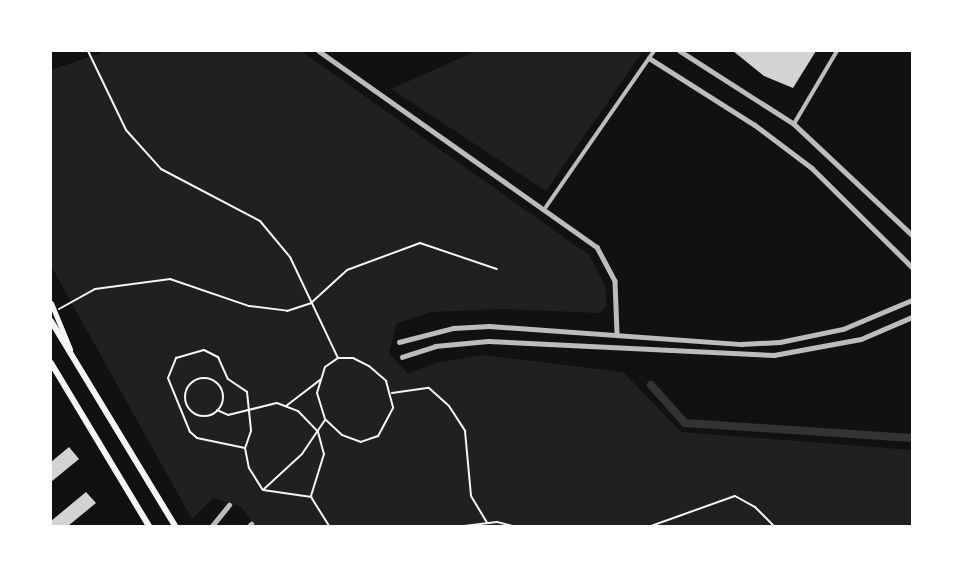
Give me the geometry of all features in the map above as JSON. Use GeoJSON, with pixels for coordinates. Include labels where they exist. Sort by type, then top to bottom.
{"type":"FeatureCollection","features":[{"type":"Feature","properties":{"kind":"highway"},"geometry":{"type":"LineString","coordinates":[[51,321],[175,526]]}},
{"type":"Feature","properties":{"kind":"highway"},"geometry":{"type":"LineString","coordinates":[[51,365],[149,526]]}},
{"type":"Feature","properties":{"kind":"main road"},"geometry":{"type":"LineString","coordinates":[[51,303],[75,362]]}},
{"type":"Feature","properties":{"kind":"street"},"geometry":{"type":"LineString","coordinates":[[319,51],[546,207],[606,259],[617,294],[617,334]]}},
{"type":"Feature","properties":{"kind":"street"},"geometry":{"type":"LineString","coordinates":[[546,207],[654,51]]}},
{"type":"Feature","properties":{"kind":"street"},"geometry":{"type":"LineString","coordinates":[[680,51],[794,124],[912,235]]}},
{"type":"Feature","properties":{"kind":"street"},"geometry":{"type":"LineString","coordinates":[[794,124],[837,51]]}},
{"type":"Feature","properties":{"kind":"street"},"geometry":{"type":"LineString","coordinates":[[649,58],[737,113],[812,167],[912,267]]}},
{"type":"Feature","properties":{"kind":"street"},"geometry":{"type":"LineString","coordinates":[[398,342],[473,326],[741,344],[780,342],[843,329],[912,300]]}},
{"type":"Feature","properties":{"kind":"street"},"geometry":{"type":"LineString","coordinates":[[402,357],[435,346],[488,341],[774,355],[852,341],[912,317]]}},
{"type":"Feature","properties":{"kind":"street"},"geometry":{"type":"LineString","coordinates":[[212,526],[229,505]]}},
{"type":"Feature","properties":{"kind":"path"},"geometry":{"type":"LineString","coordinates":[[88,51],[135,140],[161,169],[260,220],[290,257],[338,358]]}},
{"type":"Feature","properties":{"kind":"path"},"geometry":{"type":"LineString","coordinates":[[55,312],[94,289],[170,279],[249,306],[287,311],[311,303],[347,270],[421,243],[497,269]]}},
{"type":"Feature","properties":{"kind":"path"},"geometry":{"type":"LineString","coordinates":[[245,448],[197,438],[190,432],[172,394],[170,368],[191,350],[204,349],[218,357],[228,379],[247,392],[251,411],[245,448],[249,468],[263,490]]}},
{"type":"Feature","properties":{"kind":"path"},"geometry":{"type":"LineString","coordinates":[[338,358],[369,366],[392,393],[393,408],[378,436],[361,442],[342,435],[325,419],[317,393],[325,367],[338,358]]}},
{"type":"Feature","properties":{"kind":"path"},"geometry":{"type":"LineString","coordinates":[[217,410],[223,400],[217,383],[201,378],[190,384],[186,396],[189,408],[199,415],[217,410],[228,415],[251,411],[260,405],[286,406],[298,411],[318,432],[324,454],[311,497]]}},
{"type":"Feature","properties":{"kind":"path"},"geometry":{"type":"LineString","coordinates":[[286,406],[321,380]]}},
{"type":"Feature","properties":{"kind":"path"},"geometry":{"type":"LineString","coordinates":[[392,393],[429,388],[449,406],[465,431],[471,496],[487,523]]}},
{"type":"Feature","properties":{"kind":"path"},"geometry":{"type":"LineString","coordinates":[[263,490],[302,454],[325,419]]}},
{"type":"Feature","properties":{"kind":"path"},"geometry":{"type":"LineString","coordinates":[[263,490],[294,491],[311,497],[329,526]]}},
{"type":"Feature","properties":{"kind":"path"},"geometry":{"type":"LineString","coordinates":[[651,526],[735,496],[755,507],[774,526]]}},
{"type":"Feature","properties":{"kind":"path"},"geometry":{"type":"LineString","coordinates":[[464,526],[487,523],[513,526]]}},
{"type":"Feature","properties":{"kind":"shaded area"},"geometry":{"type":"Polygon","coordinates":[[[107,51],[301,51],[589,255],[605,285],[607,306],[599,313],[504,309],[431,312],[397,323],[389,353],[408,374],[435,363],[484,355],[623,372],[681,432],[912,450],[912,526],[255,526],[241,507],[213,498],[192,519],[51,266],[51,70],[107,51]]]}},
{"type":"Feature","properties":{"kind":"shaded area"},"geometry":{"type":"Polygon","coordinates":[[[476,51],[643,51],[546,191],[391,89],[476,51]]]}},
{"type":"Feature","properties":{"kind":"building"},"geometry":{"type":"Polygon","coordinates":[[[733,51],[816,51],[793,88],[764,76],[733,51]]]}},
{"type":"Feature","properties":{"kind":"building"},"geometry":{"type":"Polygon","coordinates":[[[69,447],[79,459],[51,482],[51,462],[69,447]]]}},
{"type":"Feature","properties":{"kind":"building"},"geometry":{"type":"Polygon","coordinates":[[[86,492],[96,503],[68,526],[51,526],[51,521],[86,492]]]}},
{"type":"Feature","properties":{"kind":"waterway"},"geometry":{"type":"LineString","coordinates":[[651,385],[685,423],[912,438]]}}]}
